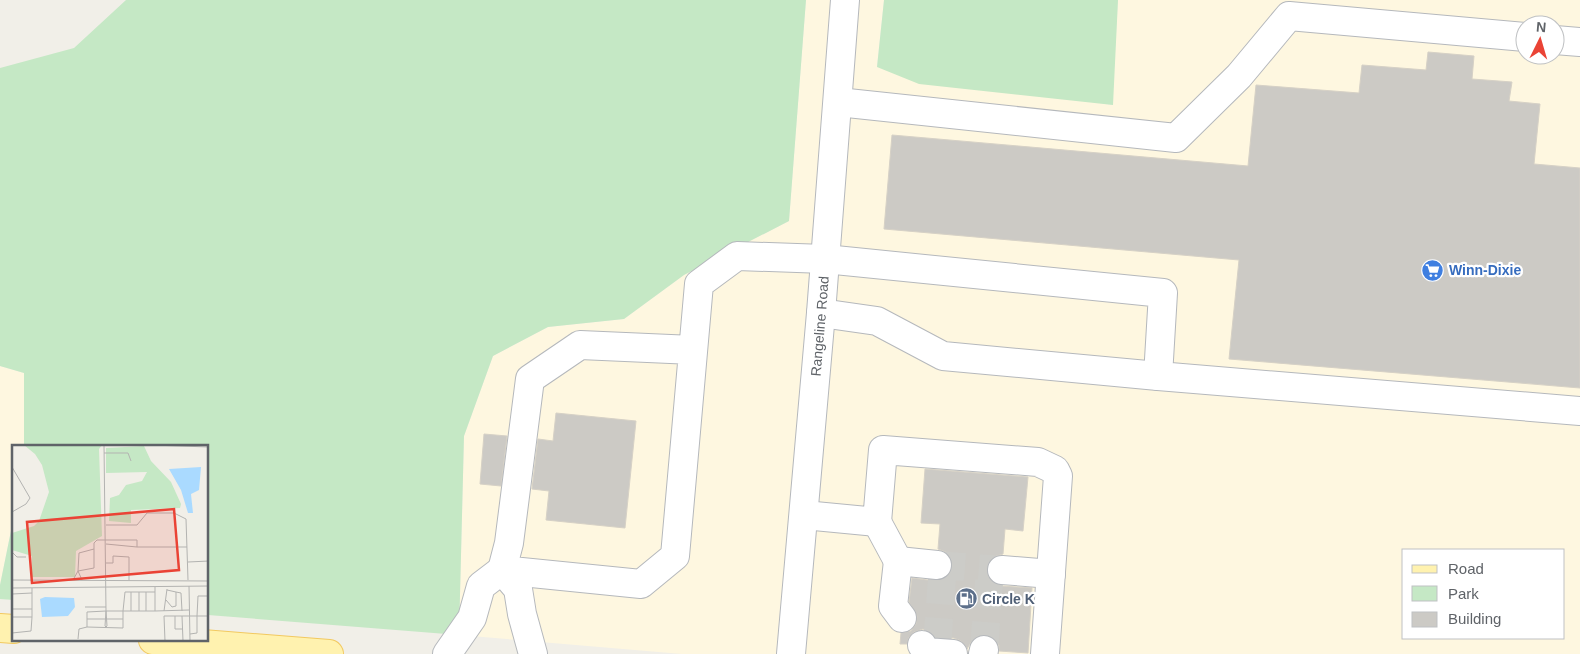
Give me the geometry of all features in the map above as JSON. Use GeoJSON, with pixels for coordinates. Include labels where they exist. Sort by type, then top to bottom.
{"type":"FeatureCollection","features":[{"type":"Feature","properties":{"kind":"main road"},"geometry":{"type":"LineString","coordinates":[[178,642],[330,654]]}},
{"type":"Feature","properties":{"kind":"street","name":"Rangeline Road"},"geometry":{"type":"LineString","coordinates":[[791,654],[821,313],[845,0]]}},
{"type":"Feature","properties":{"kind":"street"},"geometry":{"type":"LineString","coordinates":[[838,102],[1176,138],[1239,76],[1289,16],[1515,36]]}},
{"type":"Feature","properties":{"kind":"street"},"geometry":{"type":"LineString","coordinates":[[1565,41],[1580,42]]}},
{"type":"Feature","properties":{"kind":"street"},"geometry":{"type":"LineString","coordinates":[[502,570],[641,584],[675,556],[699,284],[737,256],[825,259],[1163,293],[1158,376]]}},
{"type":"Feature","properties":{"kind":"street"},"geometry":{"type":"LineString","coordinates":[[821,313],[877,321],[943,356],[1580,411]]}},
{"type":"Feature","properties":{"kind":"street"},"geometry":{"type":"LineString","coordinates":[[448,654],[472,618],[481,586],[502,570],[509,543],[530,378],[580,345],[693,350]]}},
{"type":"Feature","properties":{"kind":"street"},"geometry":{"type":"LineString","coordinates":[[902,618],[893,606],[898,561],[877,522],[883,450],[1038,462],[1055,470],[1058,476],[1045,654]]}},
{"type":"Feature","properties":{"kind":"street"},"geometry":{"type":"LineString","coordinates":[[804,515],[877,522]]}},
{"type":"Feature","properties":{"kind":"street"},"geometry":{"type":"LineString","coordinates":[[898,561],[937,565]]}},
{"type":"Feature","properties":{"kind":"street"},"geometry":{"type":"LineString","coordinates":[[502,570],[518,589],[522,614],[533,654]]}},
{"type":"Feature","properties":{"kind":"street"},"geometry":{"type":"LineString","coordinates":[[1002,570],[1051,574]]}},
{"type":"Feature","properties":{"kind":"shaded area"},"geometry":{"type":"Polygon","coordinates":[[[806,0],[831,0],[790,512],[776,654],[682,654],[459,635],[464,436],[493,356],[548,327],[624,319],[684,275],[789,221],[806,0]]]}},
{"type":"Feature","properties":{"kind":"shaded area"},"geometry":{"type":"Polygon","coordinates":[[[859,0],[884,0],[877,66],[1112,105],[1118,0],[1580,0],[1580,654],[805,654],[820,498],[859,0]]]}},
{"type":"Feature","properties":{"kind":"shaded area"},"geometry":{"type":"Polygon","coordinates":[[[0,366],[24,373],[24,445],[12,445],[12,526],[0,585],[0,366]]]}},
{"type":"Feature","properties":{"kind":"green space"},"geometry":{"type":"Polygon","coordinates":[[[126,0],[806,0],[789,221],[684,275],[624,319],[548,327],[493,356],[464,436],[459,635],[209,615],[209,445],[24,445],[24,373],[0,366],[0,68],[74,48],[126,0]]]}},
{"type":"Feature","properties":{"kind":"green space"},"geometry":{"type":"Polygon","coordinates":[[[884,0],[1118,0],[1113,105],[919,84],[877,67],[884,0]]]}},
{"type":"Feature","properties":{"kind":"green space"},"geometry":{"type":"Polygon","coordinates":[[[12,526],[12,600],[0,599],[0,585],[12,526]]]}},
{"type":"Feature","properties":{"kind":"building"},"geometry":{"type":"Polygon","coordinates":[[[1428,52],[1474,56],[1472,79],[1512,82],[1509,101],[1540,104],[1534,164],[1580,168],[1580,388],[1229,359],[1239,260],[884,229],[892,135],[1248,166],[1256,85],[1359,93],[1362,65],[1426,70],[1428,52]]]}},
{"type":"Feature","properties":{"kind":"building"},"geometry":{"type":"Polygon","coordinates":[[[556,413],[636,421],[625,528],[546,520],[549,491],[532,489],[538,439],[553,441],[556,413]]]}},
{"type":"Feature","properties":{"kind":"building"},"geometry":{"type":"Polygon","coordinates":[[[484,434],[507,436],[501,486],[480,484],[484,434]]]}},
{"type":"Feature","properties":{"kind":"building"},"geometry":{"type":"Polygon","coordinates":[[[925,469],[1028,477],[1023,531],[1005,529],[1003,554],[989,561],[986,569],[988,577],[994,583],[1001,586],[1032,588],[1028,653],[999,651],[999,645],[995,639],[987,635],[980,635],[973,639],[967,649],[961,641],[954,638],[935,637],[923,629],[914,632],[909,637],[907,644],[900,644],[901,633],[911,631],[916,624],[917,616],[909,602],[912,578],[935,581],[943,579],[949,575],[952,567],[951,558],[946,552],[938,549],[940,524],[921,523],[925,469]]]}},
{"type":"Feature","properties":{"kind":"tunnel"},"geometry":{"type":"LineString","coordinates":[[937,565],[1002,570]]}},
{"type":"Feature","properties":{"kind":"tunnel"},"geometry":{"type":"LineString","coordinates":[[937,646],[943,565]]}},
{"type":"Feature","properties":{"kind":"tunnel"},"geometry":{"type":"LineString","coordinates":[[984,650],[990,569]]}},
{"type":"Feature","properties":{"kind":"place","name":"Winn-Dixie"},"geometry":{"type":"Point","coordinates":[1433,270]}},
{"type":"Feature","properties":{"kind":"place","name":"Circle K"},"geometry":{"type":"Point","coordinates":[966,599]}}]}
